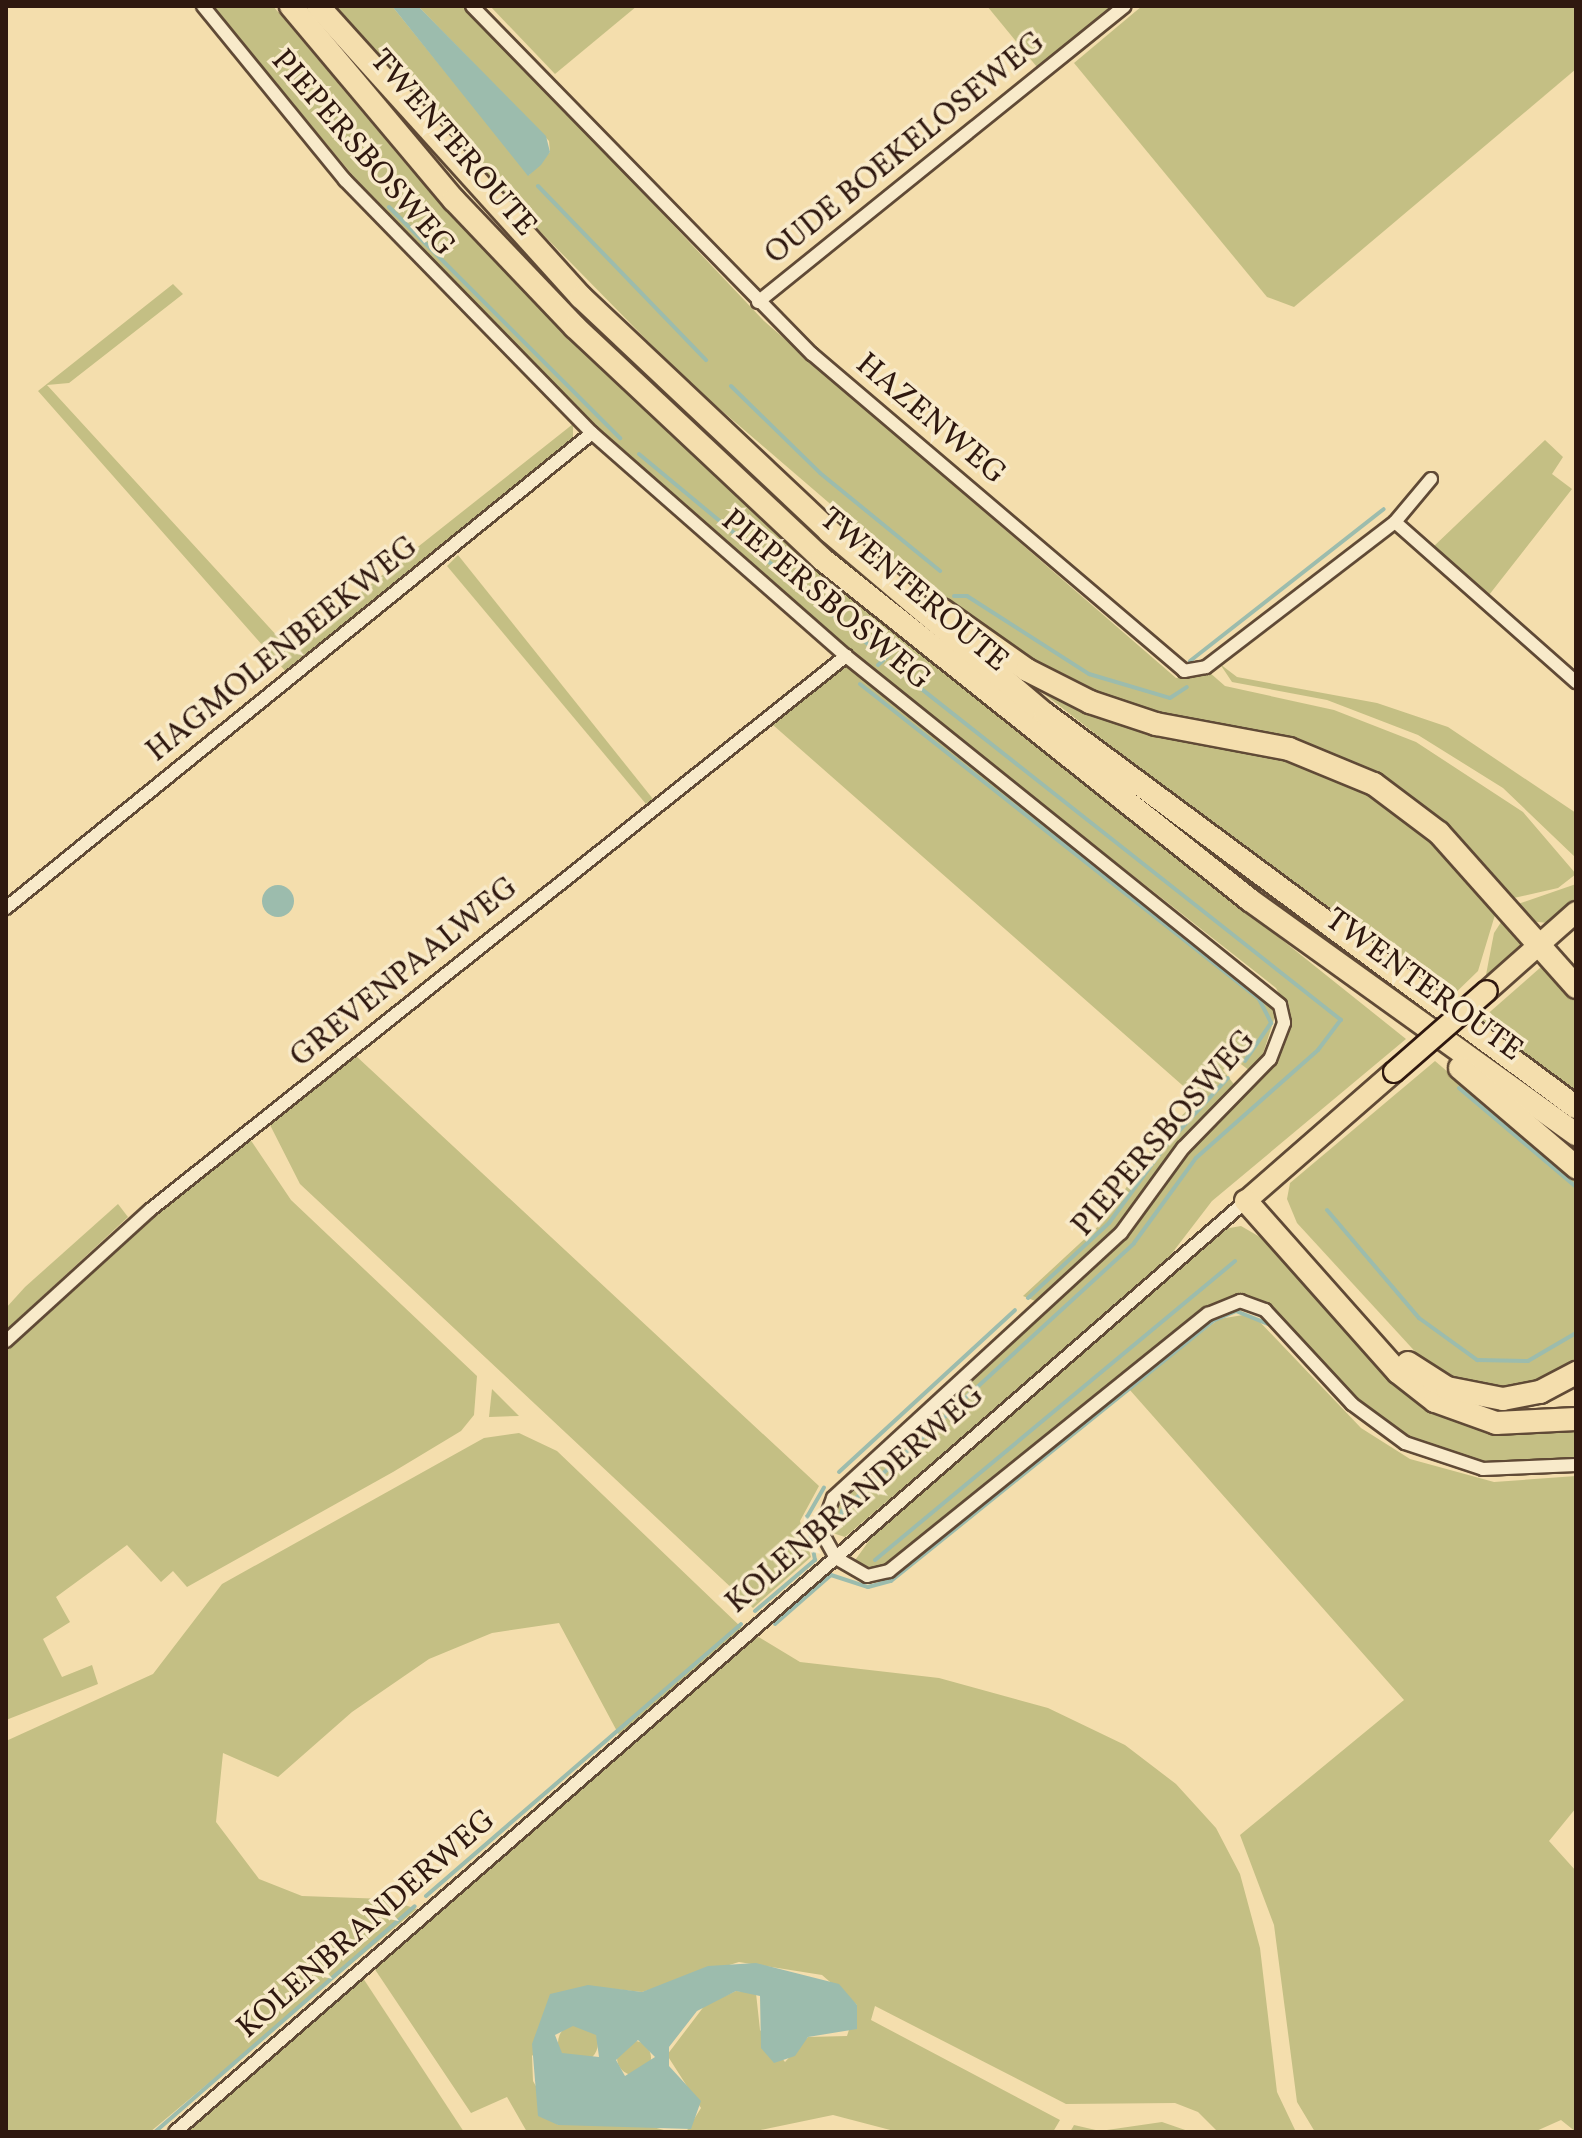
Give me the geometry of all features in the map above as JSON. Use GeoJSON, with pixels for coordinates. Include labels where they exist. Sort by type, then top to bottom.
{"type":"FeatureCollection","features":[{"type":"Feature","properties":{"kind":"highway","name":"TWENTEROUTE"},"geometry":{"type":"LineString","coordinates":[[291,6],[454,200],[756,500],[996,703],[1404,1015],[1576,1134]]}},
{"type":"Feature","properties":{"kind":"highway","name":"TWENTEROUTE"},"geometry":{"type":"LineString","coordinates":[[318,6],[581,297],[829,531],[1045,714],[1576,1107]]}},
{"type":"Feature","properties":{"kind":"highway"},"geometry":{"type":"LineString","coordinates":[[829,531],[1067,692],[1156,724],[1289,749],[1374,784],[1439,833],[1576,987]]}},
{"type":"Feature","properties":{"kind":"highway"},"geometry":{"type":"LineString","coordinates":[[1404,1015],[1576,1167]]}},
{"type":"Feature","properties":{"kind":"highway"},"geometry":{"type":"LineString","coordinates":[[1251,1197],[1389,1344],[1430,1379],[1503,1399],[1540,1392],[1576,1373]]}},
{"type":"Feature","properties":{"kind":"highway"},"geometry":{"type":"LineString","coordinates":[[1251,1197],[1398,1372],[1435,1401],[1496,1423],[1576,1419]]}},
{"type":"Feature","properties":{"kind":"main road","name":"KOLENBRANDERWEG"},"geometry":{"type":"LineString","coordinates":[[1251,1197],[1576,912]]}},
{"type":"Feature","properties":{"kind":"street","name":"PIEPERSBOSWEG"},"geometry":{"type":"LineString","coordinates":[[203,6],[345,180],[592,433],[846,656],[1253,978],[1280,1005],[1284,1023],[1270,1059],[1183,1148],[1121,1233],[833,1498],[821,1531],[836,1558]]}},
{"type":"Feature","properties":{"kind":"street","name":"HAZENWEG"},"geometry":{"type":"LineString","coordinates":[[472,6],[758,302],[1184,671],[1206,667],[1395,522]]}},
{"type":"Feature","properties":{"kind":"street","name":"OUDE BOEKELOSEWEG"},"geometry":{"type":"LineString","coordinates":[[758,302],[1125,6]]}},
{"type":"Feature","properties":{"kind":"street","name":"HAGMOLENBEEKWEG"},"geometry":{"type":"LineString","coordinates":[[6,908],[592,433]]}},
{"type":"Feature","properties":{"kind":"street"},"geometry":{"type":"LineString","coordinates":[[1431,479],[1395,522],[1576,682]]}},
{"type":"Feature","properties":{"kind":"street","name":"GREVENPAALWEG"},"geometry":{"type":"LineString","coordinates":[[6,1341],[150,1210],[846,656]]}},
{"type":"Feature","properties":{"kind":"street","name":"KOLENBRANDERWEG"},"geometry":{"type":"LineString","coordinates":[[175,2132],[1251,1197]]}},
{"type":"Feature","properties":{"kind":"street"},"geometry":{"type":"LineString","coordinates":[[836,1558],[867,1576],[889,1571],[1208,1314],[1240,1301],[1265,1310],[1352,1404],[1405,1443],[1483,1469],[1576,1465]]}},
{"type":"Feature","properties":{"kind":"shaded area"},"geometry":{"type":"Polygon","coordinates":[[[212,6],[273,6],[409,168],[665,430],[842,588],[1406,1039],[1212,1201],[1156,1274],[845,1537],[826,1531],[830,1508],[1124,1236],[1185,1153],[1281,1054],[1285,1004],[1276,988],[849,652],[617,449],[360,184],[212,6]]]}},
{"type":"Feature","properties":{"kind":"shaded area"},"geometry":{"type":"Polygon","coordinates":[[[336,6],[392,6],[529,175],[550,152],[549,141],[418,6],[466,6],[764,321],[1176,678],[1209,672],[1225,686],[1334,710],[1416,742],[1523,812],[1576,874],[1558,888],[1505,900],[1383,786],[1093,698],[970,624],[686,380],[461,151],[336,6]]]}},
{"type":"Feature","properties":{"kind":"shaded area"},"geometry":{"type":"Polygon","coordinates":[[[392,6],[418,6],[546,136],[550,152],[541,165],[528,176],[392,6]]]}},
{"type":"Feature","properties":{"kind":"shaded area"},"geometry":{"type":"Polygon","coordinates":[[[490,6],[637,6],[555,74],[490,6]]]}},
{"type":"Feature","properties":{"kind":"shaded area"},"geometry":{"type":"Polygon","coordinates":[[[987,6],[1120,6],[1037,67],[987,6]]]}},
{"type":"Feature","properties":{"kind":"shaded area"},"geometry":{"type":"Polygon","coordinates":[[[1142,6],[1576,6],[1576,69],[1294,307],[1267,297],[1074,63],[1142,6]]]}},
{"type":"Feature","properties":{"kind":"shaded area"},"geometry":{"type":"Polygon","coordinates":[[[173,284],[183,294],[69,383],[47,385],[289,649],[573,424],[573,441],[287,673],[38,391],[173,284]]]}},
{"type":"Feature","properties":{"kind":"shaded area"},"geometry":{"type":"Polygon","coordinates":[[[1545,440],[1563,457],[1552,474],[1572,489],[1489,595],[1432,548],[1545,440]]]}},
{"type":"Feature","properties":{"kind":"shaded area"},"geometry":{"type":"Polygon","coordinates":[[[458,555],[653,799],[646,804],[447,566],[458,555]]]}},
{"type":"Feature","properties":{"kind":"shaded area"},"geometry":{"type":"Polygon","coordinates":[[[939,612],[1053,690],[1303,758],[1401,809],[1498,905],[1478,971],[1443,1005],[939,612]]]}},
{"type":"Feature","properties":{"kind":"shaded area"},"geometry":{"type":"Polygon","coordinates":[[[848,664],[1277,1010],[1261,1060],[1250,1071],[1233,1058],[1223,1070],[1236,1087],[1175,1149],[1125,1222],[1040,1303],[1023,1296],[1105,1220],[1156,1142],[1198,1099],[773,725],[848,664]]]}},
{"type":"Feature","properties":{"kind":"shaded area"},"geometry":{"type":"Polygon","coordinates":[[[1220,664],[1237,677],[1377,703],[1448,727],[1576,813],[1576,858],[1503,788],[1418,735],[1327,700],[1232,682],[1220,664]]]}},
{"type":"Feature","properties":{"kind":"shaded area"},"geometry":{"type":"Polygon","coordinates":[[[1576,884],[1576,901],[1548,923],[1528,921],[1512,906],[1576,884]]]}},
{"type":"Feature","properties":{"kind":"shaded area"},"geometry":{"type":"Polygon","coordinates":[[[278,885],[289,890],[294,901],[289,912],[278,917],[267,912],[262,901],[267,890],[278,885]]]}},
{"type":"Feature","properties":{"kind":"shaded area"},"geometry":{"type":"Polygon","coordinates":[[[1505,916],[1523,945],[1485,980],[1494,933],[1505,916]]]}},
{"type":"Feature","properties":{"kind":"shaded area"},"geometry":{"type":"Polygon","coordinates":[[[1541,967],[1576,997],[1576,1099],[1475,1025],[1541,967]]]}},
{"type":"Feature","properties":{"kind":"shaded area"},"geometry":{"type":"Polygon","coordinates":[[[355,1055],[819,1486],[800,1521],[811,1557],[753,1608],[300,1184],[269,1123],[355,1055]]]}},
{"type":"Feature","properties":{"kind":"shaded area"},"geometry":{"type":"Polygon","coordinates":[[[1435,1061],[1576,1181],[1576,1361],[1525,1388],[1460,1380],[1421,1358],[1297,1223],[1287,1199],[1290,1183],[1435,1061]]]}},
{"type":"Feature","properties":{"kind":"shaded area"},"geometry":{"type":"Polygon","coordinates":[[[250,1139],[291,1200],[477,1376],[474,1415],[461,1431],[393,1472],[187,1587],[173,1571],[161,1582],[127,1545],[56,1597],[70,1622],[43,1639],[62,1677],[92,1665],[98,1684],[6,1720],[6,1352],[148,1218],[250,1139]]]}},
{"type":"Feature","properties":{"kind":"shaded area"},"geometry":{"type":"Polygon","coordinates":[[[118,1204],[128,1217],[6,1330],[6,1308],[25,1287],[118,1204]]]}},
{"type":"Feature","properties":{"kind":"shaded area"},"geometry":{"type":"Polygon","coordinates":[[[1241,1226],[1272,1244],[1358,1344],[1512,1431],[1576,1427],[1576,1461],[1542,1468],[1475,1463],[1412,1439],[1349,1393],[1274,1311],[1240,1297],[1208,1306],[889,1563],[865,1571],[853,1563],[879,1527],[1147,1292],[1224,1229],[1241,1226]]]}},
{"type":"Feature","properties":{"kind":"shaded area"},"geometry":{"type":"Polygon","coordinates":[[[1243,1315],[1259,1321],[1361,1428],[1410,1459],[1494,1482],[1576,1476],[1576,1808],[1549,1841],[1576,1871],[1576,2132],[1561,2120],[1534,2132],[1315,2132],[1297,2102],[1274,1925],[1240,1835],[1404,1700],[1129,1389],[1219,1319],[1243,1315]]]}},
{"type":"Feature","properties":{"kind":"shaded area"},"geometry":{"type":"Polygon","coordinates":[[[492,1389],[519,1416],[489,1417],[492,1389]]]}},
{"type":"Feature","properties":{"kind":"shaded area"},"geometry":{"type":"Polygon","coordinates":[[[519,1433],[557,1451],[742,1628],[619,1735],[559,1623],[492,1633],[429,1659],[352,1712],[278,1777],[223,1753],[216,1822],[259,1879],[302,1896],[386,1899],[417,1909],[150,2132],[6,2132],[6,1741],[153,1674],[222,1584],[484,1438],[519,1433]]]}},
{"type":"Feature","properties":{"kind":"shaded area"},"geometry":{"type":"Polygon","coordinates":[[[757,1636],[800,1662],[939,1678],[1048,1708],[1125,1745],[1176,1784],[1216,1828],[1240,1874],[1260,1948],[1277,2092],[1296,2132],[1218,2132],[1198,2112],[1175,2103],[1066,2104],[875,2006],[871,2020],[1060,2120],[1053,2132],[898,2132],[833,2115],[751,2132],[686,2132],[701,2108],[667,2055],[705,2005],[736,1991],[756,1993],[760,2030],[785,2062],[808,2037],[847,2036],[857,2005],[822,1975],[739,1962],[642,1992],[595,1987],[532,2056],[533,2081],[558,2125],[635,2122],[671,2132],[527,2132],[507,2097],[471,2113],[374,1968],[757,1636]]]}},
{"type":"Feature","properties":{"kind":"shaded area"},"geometry":{"type":"Polygon","coordinates":[[[756,1963],[839,1984],[857,2005],[857,2029],[808,2037],[795,2056],[774,2063],[761,2048],[760,1996],[736,1991],[697,2011],[669,2047],[669,2066],[701,2101],[691,2129],[558,2125],[538,2116],[532,2044],[550,1994],[588,1985],[642,1992],[708,1966],[756,1963]],[[573,2026],[555,2035],[562,2053],[599,2057],[596,2035],[573,2026]],[[638,2040],[616,2060],[625,2076],[655,2057],[638,2040]]]}},
{"type":"Feature","properties":{"kind":"shaded area"},"geometry":{"type":"Polygon","coordinates":[[[361,1975],[464,2132],[183,2132],[361,1975]]]}},
{"type":"Feature","properties":{"kind":"shaded area"},"geometry":{"type":"Polygon","coordinates":[[[578,2023],[592,2029],[598,2043],[592,2057],[578,2063],[564,2057],[558,2043],[564,2029],[578,2023]]]}},
{"type":"Feature","properties":{"kind":"shaded area"},"geometry":{"type":"Polygon","coordinates":[[[634,2041],[646,2046],[651,2058],[646,2070],[634,2075],[622,2070],[617,2058],[622,2046],[634,2041]]]}},
{"type":"Feature","properties":{"kind":"shaded area"},"geometry":{"type":"Polygon","coordinates":[[[1162,2122],[1191,2132],[1070,2132],[1074,2125],[1100,2131],[1162,2122]]]}},
{"type":"Feature","properties":{"kind":"waterway"},"geometry":{"type":"LineString","coordinates":[[538,186],[706,360]]}},
{"type":"Feature","properties":{"kind":"waterway"},"geometry":{"type":"LineString","coordinates":[[389,207],[620,438]]}},
{"type":"Feature","properties":{"kind":"waterway"},"geometry":{"type":"LineString","coordinates":[[731,386],[820,473],[940,571]]}},
{"type":"Feature","properties":{"kind":"waterway"},"geometry":{"type":"LineString","coordinates":[[639,454],[869,645]]}},
{"type":"Feature","properties":{"kind":"waterway"},"geometry":{"type":"LineString","coordinates":[[1190,661],[1384,509]]}},
{"type":"Feature","properties":{"kind":"waterway"},"geometry":{"type":"LineString","coordinates":[[954,596],[967,596],[1089,674],[1170,698],[1187,687]]}},
{"type":"Feature","properties":{"kind":"waterway"},"geometry":{"type":"LineString","coordinates":[[878,665],[892,652]]}},
{"type":"Feature","properties":{"kind":"waterway"},"geometry":{"type":"LineString","coordinates":[[839,1525],[842,1511],[1134,1243],[1196,1158],[1318,1050],[1341,1020],[900,672]]}},
{"type":"Feature","properties":{"kind":"waterway"},"geometry":{"type":"LineString","coordinates":[[860,684],[1259,999],[1271,1023],[1245,1061]]}},
{"type":"Feature","properties":{"kind":"waterway"},"geometry":{"type":"LineString","coordinates":[[1028,1298],[1109,1223],[1166,1145],[1228,1078]]}},
{"type":"Feature","properties":{"kind":"waterway"},"geometry":{"type":"LineString","coordinates":[[1459,1088],[1576,1187]]}},
{"type":"Feature","properties":{"kind":"waterway"},"geometry":{"type":"LineString","coordinates":[[1327,1210],[1419,1318],[1477,1360],[1528,1361],[1576,1333]]}},
{"type":"Feature","properties":{"kind":"waterway"},"geometry":{"type":"LineString","coordinates":[[875,1560],[1235,1261]]}},
{"type":"Feature","properties":{"kind":"waterway"},"geometry":{"type":"LineString","coordinates":[[839,1472],[1015,1310]]}},
{"type":"Feature","properties":{"kind":"waterway"},"geometry":{"type":"LineString","coordinates":[[775,1624],[831,1575],[868,1587],[891,1581],[1215,1320],[1236,1311],[1268,1324]]}},
{"type":"Feature","properties":{"kind":"waterway"},"geometry":{"type":"LineString","coordinates":[[755,1611],[815,1560],[807,1517],[824,1487]]}},
{"type":"Feature","properties":{"kind":"waterway"},"geometry":{"type":"LineString","coordinates":[[426,1896],[741,1624]]}},
{"type":"Feature","properties":{"kind":"waterway"},"geometry":{"type":"LineString","coordinates":[[155,2132],[415,1906]]}}]}
